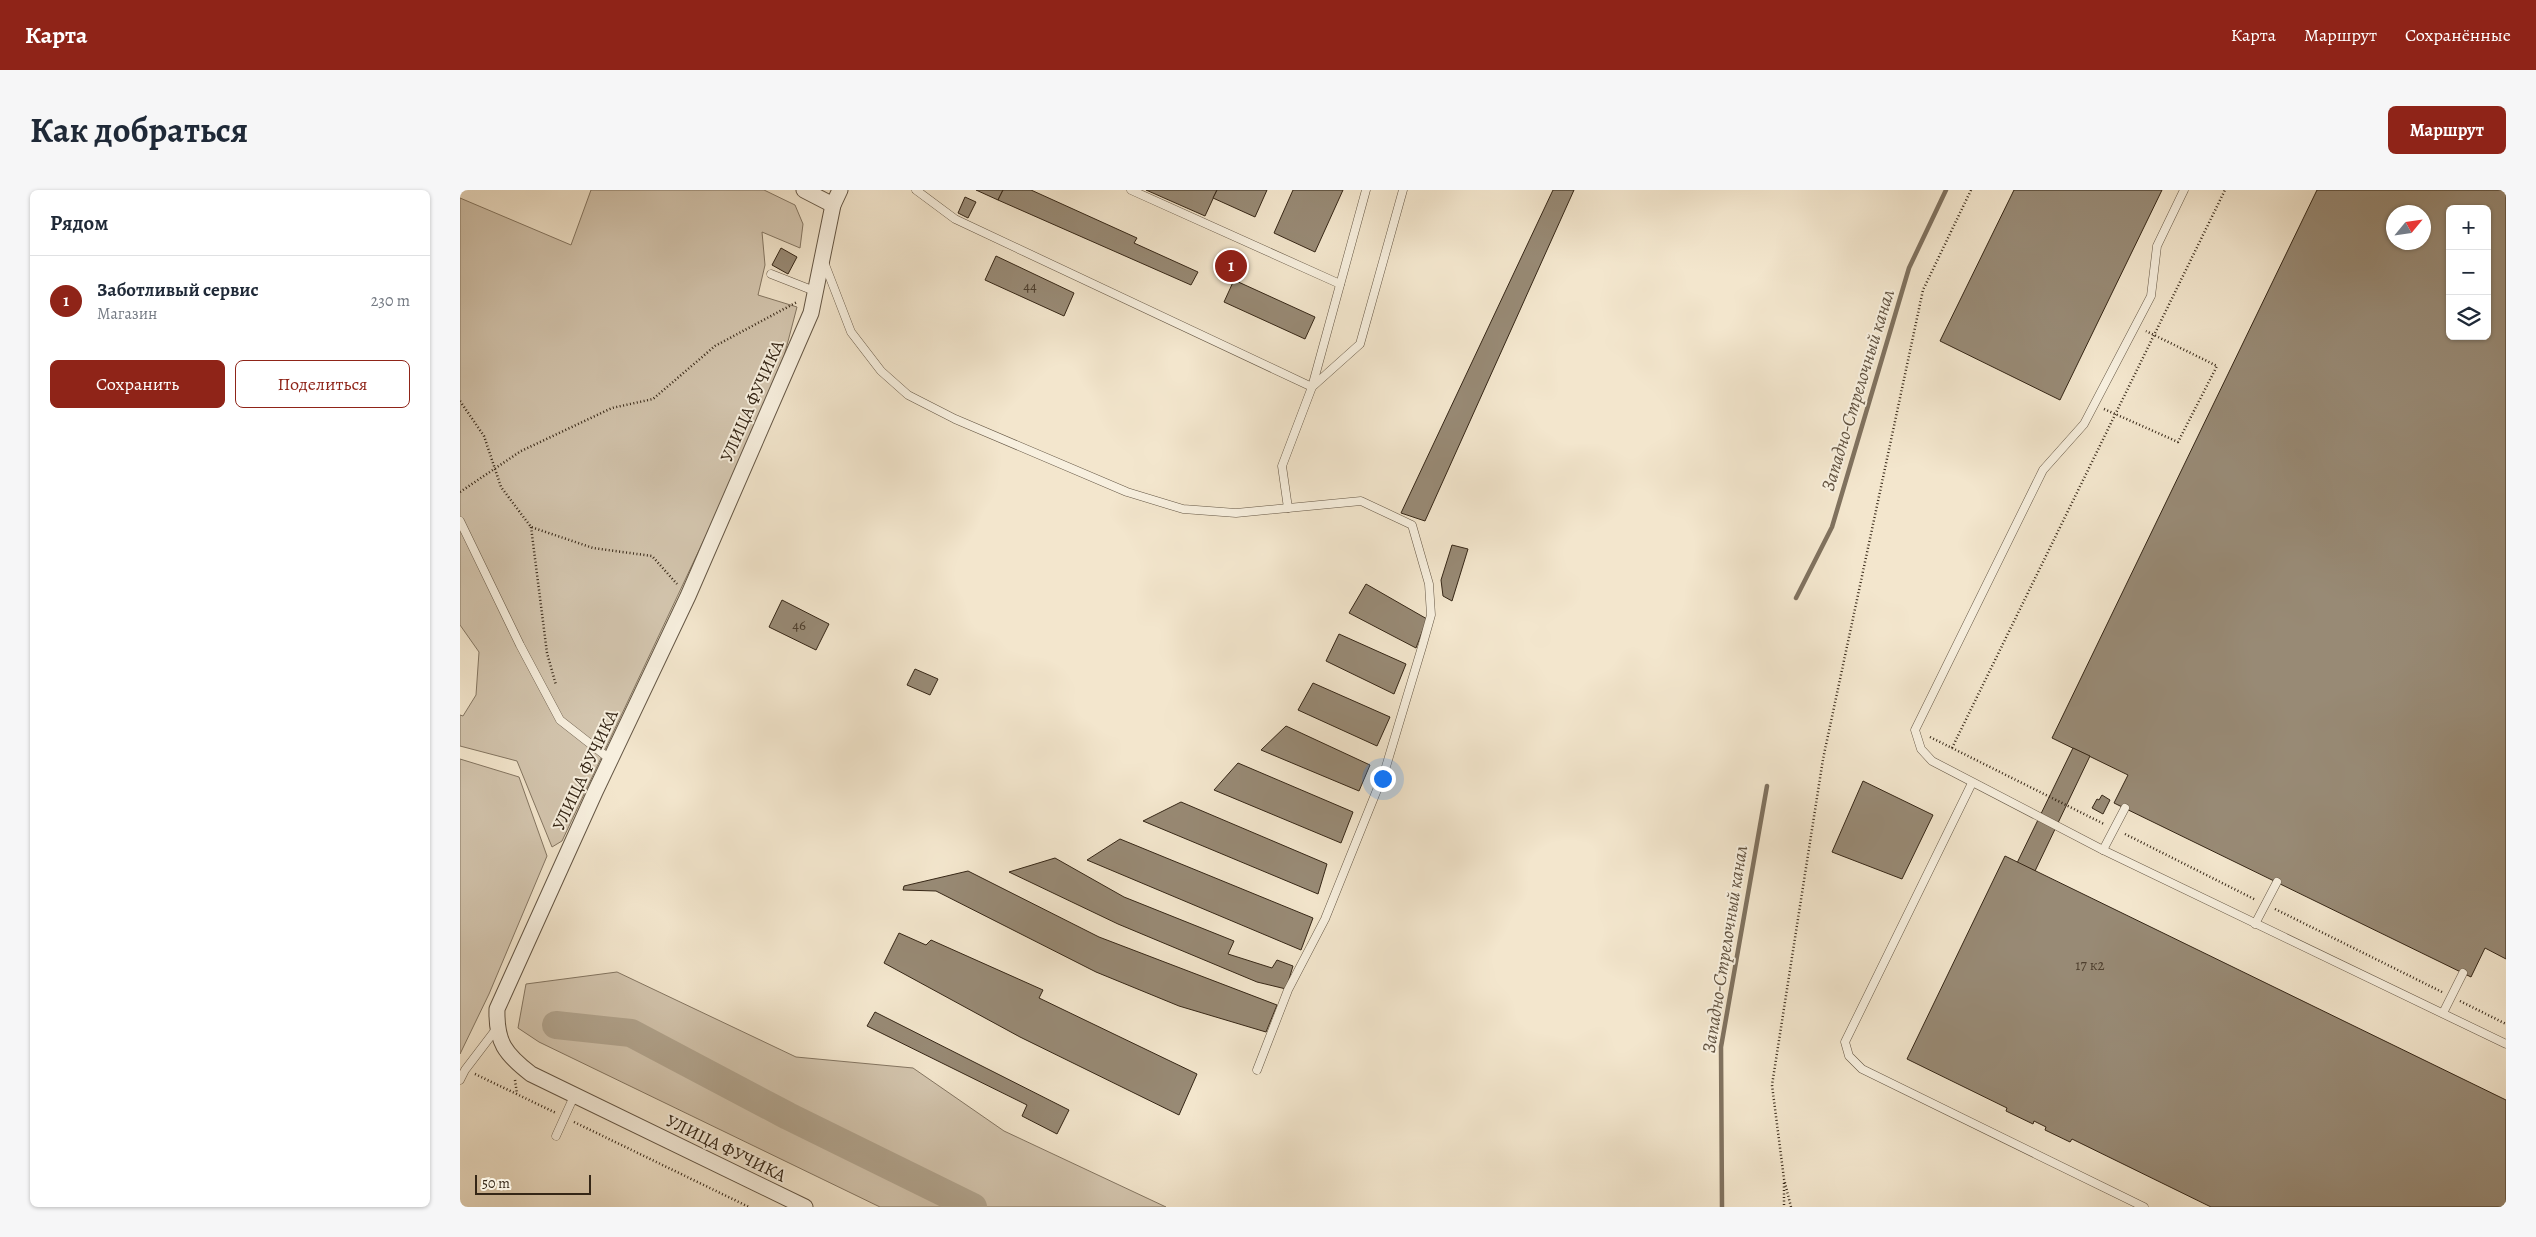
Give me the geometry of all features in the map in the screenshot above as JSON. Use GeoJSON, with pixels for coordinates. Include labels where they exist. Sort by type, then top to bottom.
{"type":"FeatureCollection","features":[{"type":"Feature","properties":{"kind":"street"},"geometry":{"type":"LineString","coordinates":[[804,190],[834,205]]}},
{"type":"Feature","properties":{"kind":"street","name":"УЛИЦА ФУЧИКА"},"geometry":{"type":"LineString","coordinates":[[805,1207],[531,1074],[512,1060],[501,1042],[497,1028],[497,1009],[610,760],[688,596],[811,313],[834,205],[840,190]]}},
{"type":"Feature","properties":{"kind":"lane"},"geometry":{"type":"LineString","coordinates":[[916,190],[955,219],[1312,387]]}},
{"type":"Feature","properties":{"kind":"lane"},"geometry":{"type":"LineString","coordinates":[[1131,190],[1340,284]]}},
{"type":"Feature","properties":{"kind":"lane"},"geometry":{"type":"LineString","coordinates":[[1288,508],[1282,466],[1312,387],[1366,190]]}},
{"type":"Feature","properties":{"kind":"lane"},"geometry":{"type":"LineString","coordinates":[[1312,387],[1360,344],[1403,190]]}},
{"type":"Feature","properties":{"kind":"lane"},"geometry":{"type":"LineString","coordinates":[[2184,190],[2157,246],[2151,296],[2084,424],[2042,470],[1915,730],[1921,749],[1932,761],[1972,784],[2103,850],[2506,1044]]}},
{"type":"Feature","properties":{"kind":"lane"},"geometry":{"type":"LineString","coordinates":[[822,258],[851,332],[881,370],[908,395],[955,419],[1127,492],[1183,509],[1236,513],[1361,501],[1412,525],[1429,584],[1431,616],[1385,770],[1325,919],[1288,990],[1256,1070]]}},
{"type":"Feature","properties":{"kind":"lane"},"geometry":{"type":"LineString","coordinates":[[771,274],[817,292]]}},
{"type":"Feature","properties":{"kind":"lane"},"geometry":{"type":"LineString","coordinates":[[460,521],[520,644],[560,720],[610,760]]}},
{"type":"Feature","properties":{"kind":"lane"},"geometry":{"type":"LineString","coordinates":[[1972,784],[1845,1042],[1850,1056],[1862,1069],[2144,1207]]}},
{"type":"Feature","properties":{"kind":"lane"},"geometry":{"type":"LineString","coordinates":[[2103,850],[2124,808]]}},
{"type":"Feature","properties":{"kind":"lane"},"geometry":{"type":"LineString","coordinates":[[2256,924],[2277,882]]}},
{"type":"Feature","properties":{"kind":"lane"},"geometry":{"type":"LineString","coordinates":[[2443,1013],[2463,973]]}},
{"type":"Feature","properties":{"kind":"lane"},"geometry":{"type":"LineString","coordinates":[[460,1080],[465,1070],[497,1028]]}},
{"type":"Feature","properties":{"kind":"lane"},"geometry":{"type":"LineString","coordinates":[[556,1136],[575,1094]]}},
{"type":"Feature","properties":{"kind":"path"},"geometry":{"type":"LineString","coordinates":[[1791,1207],[1784,1179],[1772,1085],[1824,759],[1923,290],[1971,190]]}},
{"type":"Feature","properties":{"kind":"path"},"geometry":{"type":"LineString","coordinates":[[1952,748],[2225,190]]}},
{"type":"Feature","properties":{"kind":"path"},"geometry":{"type":"LineString","coordinates":[[460,492],[494,467],[521,451],[612,408],[653,399],[715,346],[817,292]]}},
{"type":"Feature","properties":{"kind":"path"},"geometry":{"type":"LineString","coordinates":[[2094,405],[2178,442],[2217,366],[2135,326]]}},
{"type":"Feature","properties":{"kind":"path"},"geometry":{"type":"LineString","coordinates":[[460,401],[484,436],[501,487],[530,527],[547,653],[557,689]]}},
{"type":"Feature","properties":{"kind":"path"},"geometry":{"type":"LineString","coordinates":[[530,527],[593,548],[652,556],[688,596]]}},
{"type":"Feature","properties":{"kind":"path"},"geometry":{"type":"LineString","coordinates":[[1915,730],[2506,1024]]}},
{"type":"Feature","properties":{"kind":"path"},"geometry":{"type":"LineString","coordinates":[[465,1070],[749,1207]]}},
{"type":"Feature","properties":{"kind":"path"},"geometry":{"type":"LineString","coordinates":[[1784,1179],[1784,1207]]}},
{"type":"Feature","properties":{"kind":"shaded area"},"geometry":{"type":"Polygon","coordinates":[[[591,190],[764,190],[795,205],[803,224],[800,248],[762,232],[765,265],[758,295],[797,307],[776,387],[562,841],[552,847],[517,761],[460,746],[460,715],[463,716],[476,695],[479,652],[460,625],[460,198],[571,245],[591,190]]]}},
{"type":"Feature","properties":{"kind":"shaded area"},"geometry":{"type":"Polygon","coordinates":[[[460,759],[519,777],[547,856],[489,994],[460,1054],[460,759]]]}},
{"type":"Feature","properties":{"kind":"shaded area"},"geometry":{"type":"Polygon","coordinates":[[[617,972],[796,1057],[913,1068],[1004,1131],[1166,1207],[880,1207],[539,1042],[518,1028],[526,984],[617,972]]]}},
{"type":"Feature","properties":{"kind":"building"},"geometry":{"type":"Polygon","coordinates":[[[976,190],[1003,190],[998,200],[976,190]]]}},
{"type":"Feature","properties":{"kind":"building"},"geometry":{"type":"Polygon","coordinates":[[[1003,190],[1031,190],[1137,238],[1134,243],[1198,272],[1191,285],[998,200],[1003,190]]]}},
{"type":"Feature","properties":{"kind":"building"},"geometry":{"type":"Polygon","coordinates":[[[1146,190],[1217,190],[1205,216],[1146,190]]]}},
{"type":"Feature","properties":{"kind":"building"},"geometry":{"type":"Polygon","coordinates":[[[1217,190],[1267,190],[1255,217],[1213,198],[1217,190]]]}},
{"type":"Feature","properties":{"kind":"building"},"geometry":{"type":"Polygon","coordinates":[[[1293,190],[1343,190],[1315,252],[1274,233],[1293,190]]]}},
{"type":"Feature","properties":{"kind":"building"},"geometry":{"type":"Polygon","coordinates":[[[1553,190],[1574,190],[1425,521],[1401,513],[1553,190]]]}},
{"type":"Feature","properties":{"kind":"building"},"geometry":{"type":"Polygon","coordinates":[[[2014,190],[2162,190],[2060,400],[1940,341],[2014,190]]]}},
{"type":"Feature","properties":{"kind":"building"},"geometry":{"type":"Polygon","coordinates":[[[2317,190],[2506,190],[2506,959],[2485,948],[2471,977],[2114,803],[2128,775],[2052,738],[2317,190]]]}},
{"type":"Feature","properties":{"kind":"building"},"geometry":{"type":"Polygon","coordinates":[[[965,197],[976,202],[968,218],[958,213],[965,197]]]}},
{"type":"Feature","properties":{"kind":"building"},"geometry":{"type":"Polygon","coordinates":[[[781,248],[797,257],[788,274],[772,265],[781,248]]]}},
{"type":"Feature","properties":{"kind":"building"},"geometry":{"type":"Polygon","coordinates":[[[996,256],[1074,293],[1064,316],[985,280],[996,256]]]}},
{"type":"Feature","properties":{"kind":"building"},"geometry":{"type":"Polygon","coordinates":[[[1234,280],[1315,317],[1305,339],[1224,302],[1234,280]]]}},
{"type":"Feature","properties":{"kind":"building"},"geometry":{"type":"Polygon","coordinates":[[[1452,545],[1468,549],[1452,601],[1443,596],[1441,580],[1452,545]]]}},
{"type":"Feature","properties":{"kind":"building"},"geometry":{"type":"Polygon","coordinates":[[[1366,584],[1427,619],[1416,648],[1349,613],[1366,584]]]}},
{"type":"Feature","properties":{"kind":"building"},"geometry":{"type":"Polygon","coordinates":[[[782,600],[829,624],[816,650],[769,627],[782,600]]]}},
{"type":"Feature","properties":{"kind":"building"},"geometry":{"type":"Polygon","coordinates":[[[1339,634],[1406,664],[1394,694],[1326,661],[1339,634]]]}},
{"type":"Feature","properties":{"kind":"building"},"geometry":{"type":"Polygon","coordinates":[[[915,669],[938,679],[930,695],[907,685],[915,669]]]}},
{"type":"Feature","properties":{"kind":"building"},"geometry":{"type":"Polygon","coordinates":[[[1313,683],[1390,717],[1377,746],[1298,710],[1313,683]]]}},
{"type":"Feature","properties":{"kind":"building"},"geometry":{"type":"Polygon","coordinates":[[[1286,726],[1370,765],[1359,791],[1261,750],[1286,726]]]}},
{"type":"Feature","properties":{"kind":"building"},"geometry":{"type":"Polygon","coordinates":[[[2073,748],[2090,756],[2035,871],[2017,863],[2073,748]]]}},
{"type":"Feature","properties":{"kind":"building"},"geometry":{"type":"Polygon","coordinates":[[[1238,763],[1353,812],[1341,843],[1214,790],[1238,763]]]}},
{"type":"Feature","properties":{"kind":"building"},"geometry":{"type":"Polygon","coordinates":[[[1863,781],[1933,815],[1902,879],[1832,852],[1863,781]]]}},
{"type":"Feature","properties":{"kind":"building"},"geometry":{"type":"Polygon","coordinates":[[[2102,795],[2110,800],[2103,814],[2092,808],[2097,799],[2099,800],[2102,795]]]}},
{"type":"Feature","properties":{"kind":"building"},"geometry":{"type":"Polygon","coordinates":[[[1181,802],[1327,864],[1318,894],[1143,821],[1181,802]]]}},
{"type":"Feature","properties":{"kind":"building"},"geometry":{"type":"Polygon","coordinates":[[[1120,839],[1313,918],[1301,950],[1087,860],[1120,839]]]}},
{"type":"Feature","properties":{"kind":"building"},"geometry":{"type":"Polygon","coordinates":[[[2005,856],[2506,1100],[2506,1207],[2211,1207],[2072,1139],[2070,1142],[2045,1130],[2046,1127],[2034,1121],[2033,1124],[2006,1111],[2007,1108],[1907,1059],[2005,856]]]}},
{"type":"Feature","properties":{"kind":"building"},"geometry":{"type":"Polygon","coordinates":[[[1055,858],[1124,897],[1234,941],[1228,954],[1272,968],[1277,960],[1293,966],[1286,989],[1257,982],[1118,924],[1009,872],[1055,858]]]}},
{"type":"Feature","properties":{"kind":"building"},"geometry":{"type":"Polygon","coordinates":[[[968,871],[1099,937],[1277,1005],[1266,1032],[1179,1006],[1096,972],[936,891],[903,890],[904,886],[968,871]]]}},
{"type":"Feature","properties":{"kind":"building"},"geometry":{"type":"Polygon","coordinates":[[[899,933],[926,945],[931,940],[1043,990],[1039,998],[1197,1074],[1179,1115],[1020,1037],[884,963],[899,933]]]}},
{"type":"Feature","properties":{"kind":"building"},"geometry":{"type":"Polygon","coordinates":[[[875,1012],[1069,1110],[1057,1134],[1022,1116],[1027,1105],[867,1026],[875,1012]]]}},
{"type":"Feature","properties":{"kind":"waterway","name":"Западно-Стрелочный канал"},"geometry":{"type":"LineString","coordinates":[[1796,598],[1832,527],[1909,268],[1946,190]]}},
{"type":"Feature","properties":{"kind":"waterway","name":"Западно-Стрелочный канал"},"geometry":{"type":"LineString","coordinates":[[1722,1207],[1721,1047],[1767,786]]}},
{"type":"Feature","properties":{"kind":"waterway"},"geometry":{"type":"LineString","coordinates":[[556,1025],[631,1033],[788,1116],[973,1207]]}},
{"type":"Feature","properties":{"kind":"place","name":"Заботливый сервис"},"geometry":{"type":"Point","coordinates":[1231,266]}}]}
